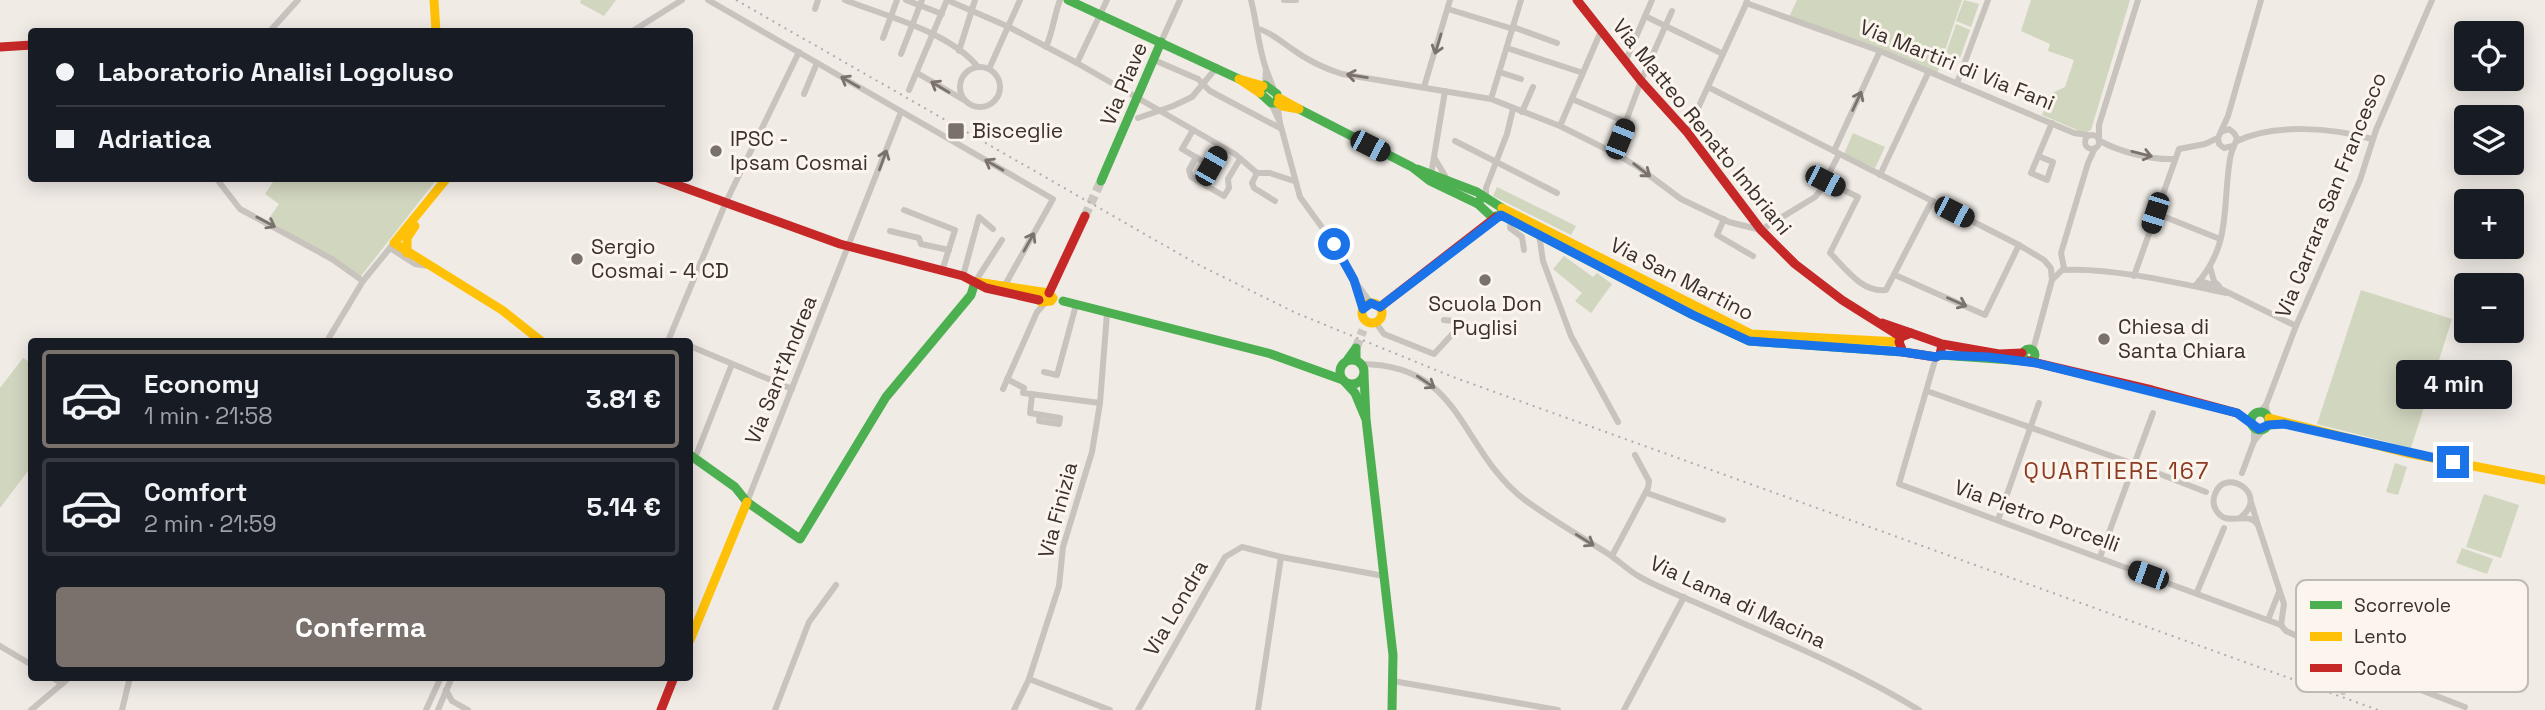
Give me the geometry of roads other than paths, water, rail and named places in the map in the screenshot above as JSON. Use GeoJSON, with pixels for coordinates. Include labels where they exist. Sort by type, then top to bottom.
{"type":"FeatureCollection","features":[{"type":"Feature","properties":{"kind":"main road"},"geometry":{"type":"LineString","coordinates":[[433,0],[436,28]]}},
{"type":"Feature","properties":{"kind":"main road"},"geometry":{"type":"LineString","coordinates":[[1068,0],[1263,88],[1282,106],[1299,109],[1482,202],[1500,203],[1500,213]]}},
{"type":"Feature","properties":{"kind":"main road","name":"Via Matteo Renato Imbriani"},"geometry":{"type":"LineString","coordinates":[[1579,1],[1641,81],[1687,132],[1761,230],[1795,264],[1842,300],[1874,320]]}},
{"type":"Feature","properties":{"kind":"main road","name":"Via Piave"},"geometry":{"type":"LineString","coordinates":[[1101,181],[1161,42]]}},
{"type":"Feature","properties":{"kind":"main road"},"geometry":{"type":"LineString","coordinates":[[0,47],[28,45]]}},
{"type":"Feature","properties":{"kind":"main road"},"geometry":{"type":"LineString","coordinates":[[1431,176],[1447,179],[1500,213]]}},
{"type":"Feature","properties":{"kind":"main road"},"geometry":{"type":"LineString","coordinates":[[444,182],[392,246],[502,310],[537,338]]}},
{"type":"Feature","properties":{"kind":"main road"},"geometry":{"type":"LineString","coordinates":[[669,182],[849,247],[963,276],[986,288],[1063,301],[1299,363],[1328,367],[1352,362]]}},
{"type":"Feature","properties":{"kind":"main road"},"geometry":{"type":"LineString","coordinates":[[407,253],[405,247],[408,234],[429,208],[432,196]]}},
{"type":"Feature","properties":{"kind":"main road"},"geometry":{"type":"LineString","coordinates":[[1371,312],[1478,228],[1482,202]]}},
{"type":"Feature","properties":{"kind":"main road"},"geometry":{"type":"LineString","coordinates":[[1371,312],[1500,213]]}},
{"type":"Feature","properties":{"kind":"main road","name":"Via San Martino"},"geometry":{"type":"LineString","coordinates":[[1500,213],[1693,315],[1749,341],[1938,356],[2029,353]]}},
{"type":"Feature","properties":{"kind":"main road","name":"Via San Martino"},"geometry":{"type":"LineString","coordinates":[[1500,213],[1751,334],[1879,342],[1900,340]]}},
{"type":"Feature","properties":{"kind":"main road"},"geometry":{"type":"LineString","coordinates":[[1046,298],[1085,216]]}},
{"type":"Feature","properties":{"kind":"main road"},"geometry":{"type":"LineString","coordinates":[[975,282],[989,281],[1046,298]]}},
{"type":"Feature","properties":{"kind":"main road"},"geometry":{"type":"LineString","coordinates":[[693,457],[735,487],[747,502],[800,539],[886,397],[971,295],[975,282]]}},
{"type":"Feature","properties":{"kind":"main road"},"geometry":{"type":"LineString","coordinates":[[1874,320],[1900,340],[1903,352]]}},
{"type":"Feature","properties":{"kind":"main road"},"geometry":{"type":"LineString","coordinates":[[1874,320],[1942,344],[1999,354],[2029,353],[2261,419],[2407,453],[2545,480]]}},
{"type":"Feature","properties":{"kind":"main road"},"geometry":{"type":"LineString","coordinates":[[1879,342],[1886,330]]}},
{"type":"Feature","properties":{"kind":"main road"},"geometry":{"type":"LineString","coordinates":[[1900,340],[1911,333]]}},
{"type":"Feature","properties":{"kind":"main road"},"geometry":{"type":"LineString","coordinates":[[1938,356],[1942,344]]}},
{"type":"Feature","properties":{"kind":"main road"},"geometry":{"type":"LineString","coordinates":[[1352,362],[1364,374],[1366,419],[1394,654],[1392,710]]}},
{"type":"Feature","properties":{"kind":"main road"},"geometry":{"type":"LineString","coordinates":[[1352,362],[1339,374],[1355,393],[1366,419]]}},
{"type":"Feature","properties":{"kind":"main road"},"geometry":{"type":"LineString","coordinates":[[1299,363],[1344,381],[1356,383],[1364,374]]}},
{"type":"Feature","properties":{"kind":"main road","name":"Via Sant'Andrea"},"geometry":{"type":"LineString","coordinates":[[694,617],[747,502]]}},
{"type":"Feature","properties":{"kind":"main road"},"geometry":{"type":"LineString","coordinates":[[661,710],[672,681]]}},
{"type":"Feature","properties":{"kind":"street"},"geometry":{"type":"LineString","coordinates":[[273,28],[298,0]]}},
{"type":"Feature","properties":{"kind":"street"},"geometry":{"type":"LineString","coordinates":[[637,28],[682,0]]}},
{"type":"Feature","properties":{"kind":"street"},"geometry":{"type":"LineString","coordinates":[[708,0],[1053,199],[1005,285]]}},
{"type":"Feature","properties":{"kind":"street"},"geometry":{"type":"LineString","coordinates":[[815,9],[818,0]]}},
{"type":"Feature","properties":{"kind":"street"},"geometry":{"type":"LineString","coordinates":[[845,0],[862,3],[891,18],[933,34],[971,58],[978,67]]}},
{"type":"Feature","properties":{"kind":"street"},"geometry":{"type":"LineString","coordinates":[[883,38],[897,0]]}},
{"type":"Feature","properties":{"kind":"street"},"geometry":{"type":"LineString","coordinates":[[905,0],[921,3],[942,14]]}},
{"type":"Feature","properties":{"kind":"street"},"geometry":{"type":"LineString","coordinates":[[909,90],[947,0],[1009,27],[1077,63],[1222,147],[1257,173],[1270,173],[1294,181]]}},
{"type":"Feature","properties":{"kind":"street"},"geometry":{"type":"LineString","coordinates":[[959,51],[975,0]]}},
{"type":"Feature","properties":{"kind":"street"},"geometry":{"type":"LineString","coordinates":[[989,69],[1020,0]]}},
{"type":"Feature","properties":{"kind":"street"},"geometry":{"type":"LineString","coordinates":[[1046,47],[1054,30],[1053,20],[1060,0]]}},
{"type":"Feature","properties":{"kind":"street"},"geometry":{"type":"LineString","coordinates":[[1077,63],[1107,0]]}},
{"type":"Feature","properties":{"kind":"street","name":"Via Piave"},"geometry":{"type":"LineString","coordinates":[[1161,42],[1180,0]]}},
{"type":"Feature","properties":{"kind":"street"},"geometry":{"type":"LineString","coordinates":[[1251,0],[1259,29],[1258,46],[1276,100],[1280,125],[1300,197],[1344,260],[1384,334],[1434,354],[1457,328],[1454,321],[1444,320]]}},
{"type":"Feature","properties":{"kind":"street"},"geometry":{"type":"LineString","coordinates":[[1284,0],[1296,0]]}},
{"type":"Feature","properties":{"kind":"street"},"geometry":{"type":"LineString","coordinates":[[1424,87],[1450,0]]}},
{"type":"Feature","properties":{"kind":"street"},"geometry":{"type":"LineString","coordinates":[[1491,99],[1521,0]]}},
{"type":"Feature","properties":{"kind":"street"},"geometry":{"type":"LineString","coordinates":[[1957,83],[1988,0]]}},
{"type":"Feature","properties":{"kind":"street"},"geometry":{"type":"LineString","coordinates":[[2052,280],[2062,267],[2061,253],[2088,163],[2098,144],[2099,125],[2138,0]]}},
{"type":"Feature","properties":{"kind":"street"},"geometry":{"type":"LineString","coordinates":[[2230,161],[2219,135],[2228,116],[2260,0]]}},
{"type":"Feature","properties":{"kind":"street"},"geometry":{"type":"LineString","coordinates":[[1626,60],[1649,1]]}},
{"type":"Feature","properties":{"kind":"street"},"geometry":{"type":"LineString","coordinates":[[1687,132],[1747,1]]}},
{"type":"Feature","properties":{"kind":"street","name":"Via Martiri di Via Fani"},"geometry":{"type":"LineString","coordinates":[[1747,1],[1880,51],[2074,133],[2089,135],[2098,144]]}},
{"type":"Feature","properties":{"kind":"street","name":"Via Carrara San Francesco"},"geometry":{"type":"LineString","coordinates":[[2242,473],[2296,326],[2360,180],[2372,139],[2429,1]]}},
{"type":"Feature","properties":{"kind":"street"},"geometry":{"type":"LineString","coordinates":[[901,54],[921,3]]}},
{"type":"Feature","properties":{"kind":"street"},"geometry":{"type":"LineString","coordinates":[[1448,9],[1557,43]]}},
{"type":"Feature","properties":{"kind":"street"},"geometry":{"type":"LineString","coordinates":[[1614,153],[1641,81],[1672,11]]}},
{"type":"Feature","properties":{"kind":"street"},"geometry":{"type":"LineString","coordinates":[[1645,16],[1723,54]]}},
{"type":"Feature","properties":{"kind":"street"},"geometry":{"type":"LineString","coordinates":[[1259,29],[1276,37],[1313,63],[1342,74],[1491,99],[1614,153],[1638,167],[1681,200],[1724,219],[1761,230],[1815,197],[1825,181],[1880,51]]}},
{"type":"Feature","properties":{"kind":"street"},"geometry":{"type":"LineString","coordinates":[[1560,127],[1601,31]]}},
{"type":"Feature","properties":{"kind":"street"},"geometry":{"type":"LineString","coordinates":[[1507,48],[1583,74]]}},
{"type":"Feature","properties":{"kind":"street"},"geometry":{"type":"LineString","coordinates":[[669,338],[726,202],[799,52]]}},
{"type":"Feature","properties":{"kind":"street"},"geometry":{"type":"LineString","coordinates":[[1154,60],[1198,79],[1210,91],[1280,125]]}},
{"type":"Feature","properties":{"kind":"street"},"geometry":{"type":"LineString","coordinates":[[804,94],[817,63]]}},
{"type":"Feature","properties":{"kind":"street"},"geometry":{"type":"LineString","coordinates":[[917,74],[969,105],[982,108],[995,101],[1000,87],[999,80],[989,69],[978,67],[966,72],[959,89],[964,100]]}},
{"type":"Feature","properties":{"kind":"street"},"geometry":{"type":"LineString","coordinates":[[1138,118],[1192,97],[1217,67]]}},
{"type":"Feature","properties":{"kind":"street"},"geometry":{"type":"LineString","coordinates":[[1263,88],[1266,69]]}},
{"type":"Feature","properties":{"kind":"street"},"geometry":{"type":"LineString","coordinates":[[1880,175],[1929,71]]}},
{"type":"Feature","properties":{"kind":"street"},"geometry":{"type":"LineString","coordinates":[[1499,72],[1521,79]]}},
{"type":"Feature","properties":{"kind":"street"},"geometry":{"type":"LineString","coordinates":[[1522,112],[1533,87]]}},
{"type":"Feature","properties":{"kind":"street"},"geometry":{"type":"LineString","coordinates":[[1708,87],[2052,264],[2197,284],[2226,293],[2296,326]]}},
{"type":"Feature","properties":{"kind":"street"},"geometry":{"type":"LineString","coordinates":[[1431,176],[1445,91]]}},
{"type":"Feature","properties":{"kind":"street"},"geometry":{"type":"LineString","coordinates":[[1572,99],[1626,122]]}},
{"type":"Feature","properties":{"kind":"street"},"geometry":{"type":"LineString","coordinates":[[1482,202],[1513,109]]}},
{"type":"Feature","properties":{"kind":"street","name":"Via Sant'Andrea"},"geometry":{"type":"LineString","coordinates":[[747,502],[901,112]]}},
{"type":"Feature","properties":{"kind":"street"},"geometry":{"type":"LineString","coordinates":[[2197,284],[2210,267],[2227,210],[2230,161],[2235,144],[2228,116]]}},
{"type":"Feature","properties":{"kind":"street"},"geometry":{"type":"LineString","coordinates":[[2038,156],[2052,123]]}},
{"type":"Feature","properties":{"kind":"street"},"geometry":{"type":"LineString","coordinates":[[2088,163],[2086,145],[2089,135],[2099,125]]}},
{"type":"Feature","properties":{"kind":"street"},"geometry":{"type":"LineString","coordinates":[[2205,144],[2226,129],[2249,135],[2337,131],[2372,139]]}},
{"type":"Feature","properties":{"kind":"street"},"geometry":{"type":"LineString","coordinates":[[1193,131],[1182,149],[1211,166],[1222,147]]}},
{"type":"Feature","properties":{"kind":"street","name":"Via Martiri di Via Fani"},"geometry":{"type":"LineString","coordinates":[[2074,133],[2086,145]]}},
{"type":"Feature","properties":{"kind":"street"},"geometry":{"type":"LineString","coordinates":[[2134,276],[2179,149],[2205,144],[2223,147],[2235,144],[2249,135]]}},
{"type":"Feature","properties":{"kind":"street"},"geometry":{"type":"LineString","coordinates":[[1455,141],[1556,193]]}},
{"type":"Feature","properties":{"kind":"street"},"geometry":{"type":"LineString","coordinates":[[2086,145],[2098,144],[2154,158],[2175,159]]}},
{"type":"Feature","properties":{"kind":"street"},"geometry":{"type":"LineString","coordinates":[[1196,157],[1189,170],[1191,177],[1224,196],[1229,188],[1228,179],[1240,159]]}},
{"type":"Feature","properties":{"kind":"street"},"geometry":{"type":"LineString","coordinates":[[1434,157],[1447,179]]}},
{"type":"Feature","properties":{"kind":"street"},"geometry":{"type":"LineString","coordinates":[[1257,173],[1252,183],[1254,188],[1275,201]]}},
{"type":"Feature","properties":{"kind":"street"},"geometry":{"type":"LineString","coordinates":[[1825,181],[1858,197],[1829,253],[1863,285],[1878,291],[1886,290],[1932,201]]}},
{"type":"Feature","properties":{"kind":"street"},"geometry":{"type":"LineString","coordinates":[[219,182],[240,209],[332,259],[363,281]]}},
{"type":"Feature","properties":{"kind":"street"},"geometry":{"type":"LineString","coordinates":[[904,210],[955,230],[942,271]]}},
{"type":"Feature","properties":{"kind":"street"},"geometry":{"type":"LineString","coordinates":[[2155,213],[2220,239]]}},
{"type":"Feature","properties":{"kind":"street"},"geometry":{"type":"LineString","coordinates":[[963,276],[979,217],[993,229]]}},
{"type":"Feature","properties":{"kind":"street"},"geometry":{"type":"LineString","coordinates":[[1724,219],[1717,235],[1753,256]]}},
{"type":"Feature","properties":{"kind":"street"},"geometry":{"type":"LineString","coordinates":[[1511,220],[1510,228],[1522,237],[1524,250]]}},
{"type":"Feature","properties":{"kind":"street"},"geometry":{"type":"LineString","coordinates":[[890,231],[919,238],[921,244],[948,250]]}},
{"type":"Feature","properties":{"kind":"street"},"geometry":{"type":"LineString","coordinates":[[1539,234],[1543,261],[1571,335],[1618,422]]}},
{"type":"Feature","properties":{"kind":"street"},"geometry":{"type":"LineString","coordinates":[[975,282],[1002,240]]}},
{"type":"Feature","properties":{"kind":"street"},"geometry":{"type":"LineString","coordinates":[[329,338],[363,281],[392,246],[415,264],[429,266]]}},
{"type":"Feature","properties":{"kind":"street"},"geometry":{"type":"LineString","coordinates":[[1895,275],[1986,315],[2019,246]]}},
{"type":"Feature","properties":{"kind":"street"},"geometry":{"type":"LineString","coordinates":[[2029,353],[2052,280],[2052,264],[2061,253]]}},
{"type":"Feature","properties":{"kind":"street"},"geometry":{"type":"LineString","coordinates":[[2052,264],[2054,272],[2062,267]]}},
{"type":"Feature","properties":{"kind":"street"},"geometry":{"type":"LineString","coordinates":[[2210,267],[2214,281],[2226,293]]}},
{"type":"Feature","properties":{"kind":"street"},"geometry":{"type":"LineString","coordinates":[[1003,389],[1037,312],[1046,298]]}},
{"type":"Feature","properties":{"kind":"street"},"geometry":{"type":"LineString","coordinates":[[1044,372],[1057,375],[1076,305]]}},
{"type":"Feature","properties":{"kind":"street","name":"Via Finizia"},"geometry":{"type":"LineString","coordinates":[[1014,710],[1029,679],[1059,586],[1063,547],[1092,452],[1100,403],[1107,313]]}},
{"type":"Feature","properties":{"kind":"street"},"geometry":{"type":"LineString","coordinates":[[693,347],[792,389]]}},
{"type":"Feature","properties":{"kind":"street"},"geometry":{"type":"LineString","coordinates":[[1938,356],[1927,391],[2206,492],[2223,517],[2254,519],[2258,525]]}},
{"type":"Feature","properties":{"kind":"street","name":"Via Lama di Macina"},"geometry":{"type":"LineString","coordinates":[[1352,362],[1392,367],[1429,382],[1448,401],[1477,447],[1518,494],[1640,577],[1884,690],[1919,710]]}},
{"type":"Feature","properties":{"kind":"street"},"geometry":{"type":"LineString","coordinates":[[693,454],[732,364]]}},
{"type":"Feature","properties":{"kind":"street"},"geometry":{"type":"LineString","coordinates":[[1007,379],[1024,388],[1023,393],[1100,403]]}},
{"type":"Feature","properties":{"kind":"street","name":"Via Pietro Porcelli"},"geometry":{"type":"LineString","coordinates":[[1927,391],[1899,484],[2197,592],[2281,625],[2296,636]]}},
{"type":"Feature","properties":{"kind":"street"},"geometry":{"type":"LineString","coordinates":[[1031,394],[1030,413],[1040,415]]}},
{"type":"Feature","properties":{"kind":"street"},"geometry":{"type":"LineString","coordinates":[[1997,520],[2039,403]]}},
{"type":"Feature","properties":{"kind":"street"},"geometry":{"type":"LineString","coordinates":[[2100,557],[2153,412]]}},
{"type":"Feature","properties":{"kind":"street"},"geometry":{"type":"LineString","coordinates":[[1612,556],[1647,493],[1648,481],[1635,456]]}},
{"type":"Feature","properties":{"kind":"street"},"geometry":{"type":"LineString","coordinates":[[2233,482],[2242,473]]}},
{"type":"Feature","properties":{"kind":"street"},"geometry":{"type":"LineString","coordinates":[[2242,473],[2284,604],[2281,625]]}},
{"type":"Feature","properties":{"kind":"street"},"geometry":{"type":"LineString","coordinates":[[2206,492],[2233,482],[2244,486]]}},
{"type":"Feature","properties":{"kind":"street"},"geometry":{"type":"LineString","coordinates":[[2213,501],[2217,489]]}},
{"type":"Feature","properties":{"kind":"street"},"geometry":{"type":"LineString","coordinates":[[1647,493],[1723,520]]}},
{"type":"Feature","properties":{"kind":"street"},"geometry":{"type":"LineString","coordinates":[[2224,528],[2246,513],[2251,502]]}},
{"type":"Feature","properties":{"kind":"street"},"geometry":{"type":"LineString","coordinates":[[2197,592],[2224,528],[2223,517]]}},
{"type":"Feature","properties":{"kind":"street","name":"Via Londra"},"geometry":{"type":"LineString","coordinates":[[1138,710],[1225,557],[1242,547],[1384,576]]}},
{"type":"Feature","properties":{"kind":"street"},"geometry":{"type":"LineString","coordinates":[[1258,710],[1281,557]]}},
{"type":"Feature","properties":{"kind":"street"},"geometry":{"type":"LineString","coordinates":[[775,710],[809,622],[836,585]]}},
{"type":"Feature","properties":{"kind":"street"},"geometry":{"type":"LineString","coordinates":[[2268,620],[2279,592]]}},
{"type":"Feature","properties":{"kind":"street"},"geometry":{"type":"LineString","coordinates":[[1625,710],[1684,597]]}},
{"type":"Feature","properties":{"kind":"street"},"geometry":{"type":"LineString","coordinates":[[0,646],[28,663]]}},
{"type":"Feature","properties":{"kind":"street"},"geometry":{"type":"LineString","coordinates":[[1029,679],[1110,710]]}},
{"type":"Feature","properties":{"kind":"street"},"geometry":{"type":"LineString","coordinates":[[58,681],[62,684]]}},
{"type":"Feature","properties":{"kind":"street"},"geometry":{"type":"LineString","coordinates":[[32,710],[65,681]]}},
{"type":"Feature","properties":{"kind":"street"},"geometry":{"type":"LineString","coordinates":[[122,710],[129,681]]}},
{"type":"Feature","properties":{"kind":"street"},"geometry":{"type":"LineString","coordinates":[[426,710],[439,681]]}},
{"type":"Feature","properties":{"kind":"street"},"geometry":{"type":"LineString","coordinates":[[438,710],[450,681]]}},
{"type":"Feature","properties":{"kind":"street"},"geometry":{"type":"LineString","coordinates":[[1393,681],[1558,710]]}},
{"type":"Feature","properties":{"kind":"street"},"geometry":{"type":"LineString","coordinates":[[446,690],[452,701],[468,710]]}},
{"type":"Feature","properties":{"kind":"street"},"geometry":{"type":"LineString","coordinates":[[2426,692],[2465,707]]}},
{"type":"Feature","properties":{"kind":"street"},"geometry":{"type":"LineString","coordinates":[[457,710],[468,710]]}},
{"type":"Feature","properties":{"kind":"tunnel"},"geometry":{"type":"LineString","coordinates":[[1085,216],[1101,181]]}},
{"type":"Feature","properties":{"kind":"tunnel"},"geometry":{"type":"LineString","coordinates":[[1356,348],[1363,330]]}},
{"type":"Feature","properties":{"kind":"railway"},"geometry":{"type":"LineString","coordinates":[[736,0],[1197,264],[1296,313],[1453,377],[2296,680]]}},
{"type":"Feature","properties":{"kind":"railway"},"geometry":{"type":"LineString","coordinates":[[2328,692],[2378,710]]}},
{"type":"Feature","properties":{"kind":"place","name":"Bisceglie"},"geometry":{"type":"Point","coordinates":[956,131]}},
{"type":"Feature","properties":{"kind":"place","name":"IPSC - Ipsam Cosmai"},"geometry":{"type":"Point","coordinates":[716,151]}},
{"type":"Feature","properties":{"kind":"place","name":"Sergio Cosmai - 4 CD"},"geometry":{"type":"Point","coordinates":[577,259]}},
{"type":"Feature","properties":{"kind":"place","name":"Scuola Don Puglisi"},"geometry":{"type":"Point","coordinates":[1485,280]}},
{"type":"Feature","properties":{"kind":"place","name":"Chiesa di Santa Chiara"},"geometry":{"type":"Point","coordinates":[2104,339]}},
{"type":"Feature","properties":{"kind":"district","name":"QUARTIERE 167"},"geometry":{"type":"Point","coordinates":[2117,471]}}]}
